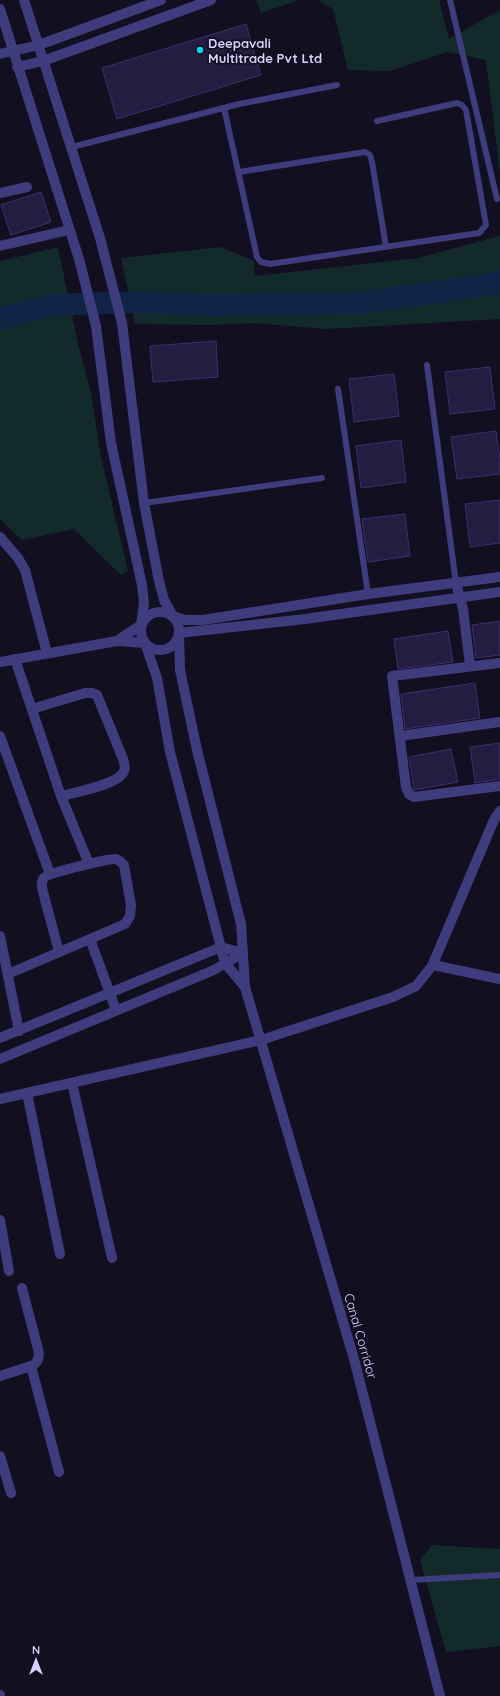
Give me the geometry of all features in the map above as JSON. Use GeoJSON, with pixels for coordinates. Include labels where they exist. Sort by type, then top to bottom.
{"type":"FeatureCollection","features":[{"type":"Feature","properties":{"kind":"street"},"geometry":{"type":"LineString","coordinates":[[24,0],[39,45],[42,61],[72,147],[100,238],[122,323],[144,503],[164,600],[176,621],[179,633],[180,670],[197,750],[241,924],[245,987]]}},
{"type":"Feature","properties":{"kind":"street"},"geometry":{"type":"LineString","coordinates":[[0,54],[39,45],[161,0]]}},
{"type":"Feature","properties":{"kind":"street"},"geometry":{"type":"LineString","coordinates":[[17,67],[42,61],[211,0]]}},
{"type":"Feature","properties":{"kind":"street"},"geometry":{"type":"LineString","coordinates":[[0,9],[17,67],[79,259],[96,326],[111,443],[142,584],[144,603],[141,632],[157,678],[170,752],[225,963],[245,987]]}},
{"type":"Feature","properties":{"kind":"street"},"geometry":{"type":"LineString","coordinates":[[0,194],[27,187]]}},
{"type":"Feature","properties":{"kind":"street"},"geometry":{"type":"LineString","coordinates":[[0,246],[69,230]]}},
{"type":"Feature","properties":{"kind":"street"},"geometry":{"type":"LineString","coordinates":[[0,537],[18,558],[25,570],[47,653]]}},
{"type":"Feature","properties":{"kind":"street"},"geometry":{"type":"LineString","coordinates":[[117,641],[142,625],[149,615],[155,612],[167,613],[185,620],[203,620],[368,594],[500,577]]}},
{"type":"Feature","properties":{"kind":"street"},"geometry":{"type":"LineString","coordinates":[[456,583],[463,609],[470,665]]}},
{"type":"Feature","properties":{"kind":"street"},"geometry":{"type":"LineString","coordinates":[[179,633],[500,592]]}},
{"type":"Feature","properties":{"kind":"street"},"geometry":{"type":"LineString","coordinates":[[0,662],[117,641],[145,643],[151,648],[163,650],[174,644],[179,633]]}},
{"type":"Feature","properties":{"kind":"street"},"geometry":{"type":"LineString","coordinates":[[15,659],[61,796],[89,864]]}},
{"type":"Feature","properties":{"kind":"street"},"geometry":{"type":"LineString","coordinates":[[500,663],[470,665],[392,676],[406,787],[409,794],[414,797],[500,786]]}},
{"type":"Feature","properties":{"kind":"street"},"geometry":{"type":"LineString","coordinates":[[32,709],[84,693],[92,692],[97,695],[123,759],[125,767],[124,772],[115,781],[61,796]]}},
{"type":"Feature","properties":{"kind":"street"},"geometry":{"type":"LineString","coordinates":[[400,736],[500,722]]}},
{"type":"Feature","properties":{"kind":"street"},"geometry":{"type":"LineString","coordinates":[[0,736],[50,874]]}},
{"type":"Feature","properties":{"kind":"street"},"geometry":{"type":"LineString","coordinates":[[0,1099],[261,1040],[393,997],[416,986],[432,965],[494,820],[500,811]]}},
{"type":"Feature","properties":{"kind":"street"},"geometry":{"type":"LineString","coordinates":[[8,974],[125,924],[130,916],[131,905],[124,865],[117,859],[110,859],[50,874],[44,878],[42,882],[59,952]]}},
{"type":"Feature","properties":{"kind":"street"},"geometry":{"type":"LineString","coordinates":[[0,936],[19,1031]]}},
{"type":"Feature","properties":{"kind":"street"},"geometry":{"type":"LineString","coordinates":[[90,939],[116,1010]]}},
{"type":"Feature","properties":{"kind":"street"},"geometry":{"type":"LineString","coordinates":[[0,1038],[221,947],[243,953]]}},
{"type":"Feature","properties":{"kind":"street"},"geometry":{"type":"LineString","coordinates":[[0,1059],[214,970],[243,953]]}},
{"type":"Feature","properties":{"kind":"street"},"geometry":{"type":"LineString","coordinates":[[432,965],[500,979]]}},
{"type":"Feature","properties":{"kind":"street","name":"Canal Corridor"},"geometry":{"type":"LineString","coordinates":[[245,987],[354,1359],[440,1696]]}},
{"type":"Feature","properties":{"kind":"street"},"geometry":{"type":"LineString","coordinates":[[72,1083],[112,1258]]}},
{"type":"Feature","properties":{"kind":"street"},"geometry":{"type":"LineString","coordinates":[[27,1092],[60,1254]]}},
{"type":"Feature","properties":{"kind":"street"},"geometry":{"type":"LineString","coordinates":[[0,1220],[10,1271]]}},
{"type":"Feature","properties":{"kind":"street"},"geometry":{"type":"LineString","coordinates":[[0,1376],[34,1365],[38,1360],[39,1353],[22,1288]]}},
{"type":"Feature","properties":{"kind":"street"},"geometry":{"type":"LineString","coordinates":[[31,1366],[59,1472]]}},
{"type":"Feature","properties":{"kind":"street"},"geometry":{"type":"LineString","coordinates":[[0,1456],[11,1493]]}},
{"type":"Feature","properties":{"kind":"lane"},"geometry":{"type":"LineString","coordinates":[[450,0],[497,199]]}},
{"type":"Feature","properties":{"kind":"lane"},"geometry":{"type":"LineString","coordinates":[[72,147],[224,108],[337,85]]}},
{"type":"Feature","properties":{"kind":"lane"},"geometry":{"type":"LineString","coordinates":[[224,108],[257,257],[262,262],[270,264],[479,233],[486,225],[466,110],[462,105],[457,104],[377,121]]}},
{"type":"Feature","properties":{"kind":"lane"},"geometry":{"type":"LineString","coordinates":[[238,172],[365,152],[370,155],[372,162],[386,246]]}},
{"type":"Feature","properties":{"kind":"lane"},"geometry":{"type":"LineString","coordinates":[[427,365],[456,583]]}},
{"type":"Feature","properties":{"kind":"lane"},"geometry":{"type":"LineString","coordinates":[[338,389],[368,594]]}},
{"type":"Feature","properties":{"kind":"lane"},"geometry":{"type":"LineString","coordinates":[[144,503],[322,478]]}},
{"type":"Feature","properties":{"kind":"lane"},"geometry":{"type":"LineString","coordinates":[[411,1580],[500,1575]]}},
{"type":"Feature","properties":{"kind":"green space"},"geometry":{"type":"Polygon","coordinates":[[[256,0],[299,0],[261,13],[256,0]]]}},
{"type":"Feature","properties":{"kind":"green space"},"geometry":{"type":"Polygon","coordinates":[[[318,0],[439,0],[449,39],[500,10],[500,172],[486,60],[447,52],[390,71],[348,70],[333,9],[318,0]]]}},
{"type":"Feature","properties":{"kind":"green space"},"geometry":{"type":"Polygon","coordinates":[[[500,236],[500,319],[326,329],[254,323],[209,325],[135,324],[121,258],[221,247],[254,261],[255,276],[418,258],[500,236]]]}},
{"type":"Feature","properties":{"kind":"green space"},"geometry":{"type":"Polygon","coordinates":[[[58,247],[78,344],[91,393],[101,457],[128,571],[121,575],[74,529],[22,540],[0,519],[0,261],[58,247]]]}},
{"type":"Feature","properties":{"kind":"green space"},"geometry":{"type":"Polygon","coordinates":[[[432,1545],[500,1549],[500,1646],[446,1652],[420,1560],[432,1545]]]}},
{"type":"Feature","properties":{"kind":"building"},"geometry":{"type":"Polygon","coordinates":[[[246,24],[261,75],[117,119],[102,68],[246,24]]]}},
{"type":"Feature","properties":{"kind":"building"},"geometry":{"type":"Polygon","coordinates":[[[41,192],[51,222],[11,235],[1,205],[41,192]]]}},
{"type":"Feature","properties":{"kind":"building"},"geometry":{"type":"Polygon","coordinates":[[[216,341],[218,377],[153,382],[150,346],[216,341]]]}},
{"type":"Feature","properties":{"kind":"building"},"geometry":{"type":"Polygon","coordinates":[[[490,367],[495,409],[450,414],[445,372],[490,367]]]}},
{"type":"Feature","properties":{"kind":"building"},"geometry":{"type":"Polygon","coordinates":[[[394,374],[399,416],[354,422],[349,379],[394,374]]]}},
{"type":"Feature","properties":{"kind":"building"},"geometry":{"type":"Polygon","coordinates":[[[496,431],[500,460],[500,474],[457,479],[451,437],[496,431]]]}},
{"type":"Feature","properties":{"kind":"building"},"geometry":{"type":"Polygon","coordinates":[[[401,440],[406,482],[361,488],[356,446],[401,440]]]}},
{"type":"Feature","properties":{"kind":"building"},"geometry":{"type":"Polygon","coordinates":[[[500,500],[500,543],[470,547],[465,504],[500,500]]]}},
{"type":"Feature","properties":{"kind":"building"},"geometry":{"type":"Polygon","coordinates":[[[405,514],[410,556],[368,562],[362,519],[405,514]]]}},
{"type":"Feature","properties":{"kind":"building"},"geometry":{"type":"Polygon","coordinates":[[[500,621],[500,655],[476,658],[472,625],[500,621]]]}},
{"type":"Feature","properties":{"kind":"building"},"geometry":{"type":"Polygon","coordinates":[[[448,631],[453,662],[398,669],[394,639],[448,631]]]}},
{"type":"Feature","properties":{"kind":"building"},"geometry":{"type":"Polygon","coordinates":[[[475,683],[480,718],[405,729],[401,694],[475,683]]]}},
{"type":"Feature","properties":{"kind":"building"},"geometry":{"type":"Polygon","coordinates":[[[500,743],[500,779],[475,783],[470,747],[500,743]]]}},
{"type":"Feature","properties":{"kind":"building"},"geometry":{"type":"Polygon","coordinates":[[[451,749],[458,782],[414,790],[409,757],[451,749]]]}},
{"type":"Feature","properties":{"kind":"waterway"},"geometry":{"type":"LineString","coordinates":[[0,319],[51,305],[138,302],[209,305],[360,303],[492,284],[500,281]]}},
{"type":"Feature","properties":{"kind":"place","name":"Deepavali Multitrade Pvt Ltd"},"geometry":{"type":"Point","coordinates":[200,50]}}]}
